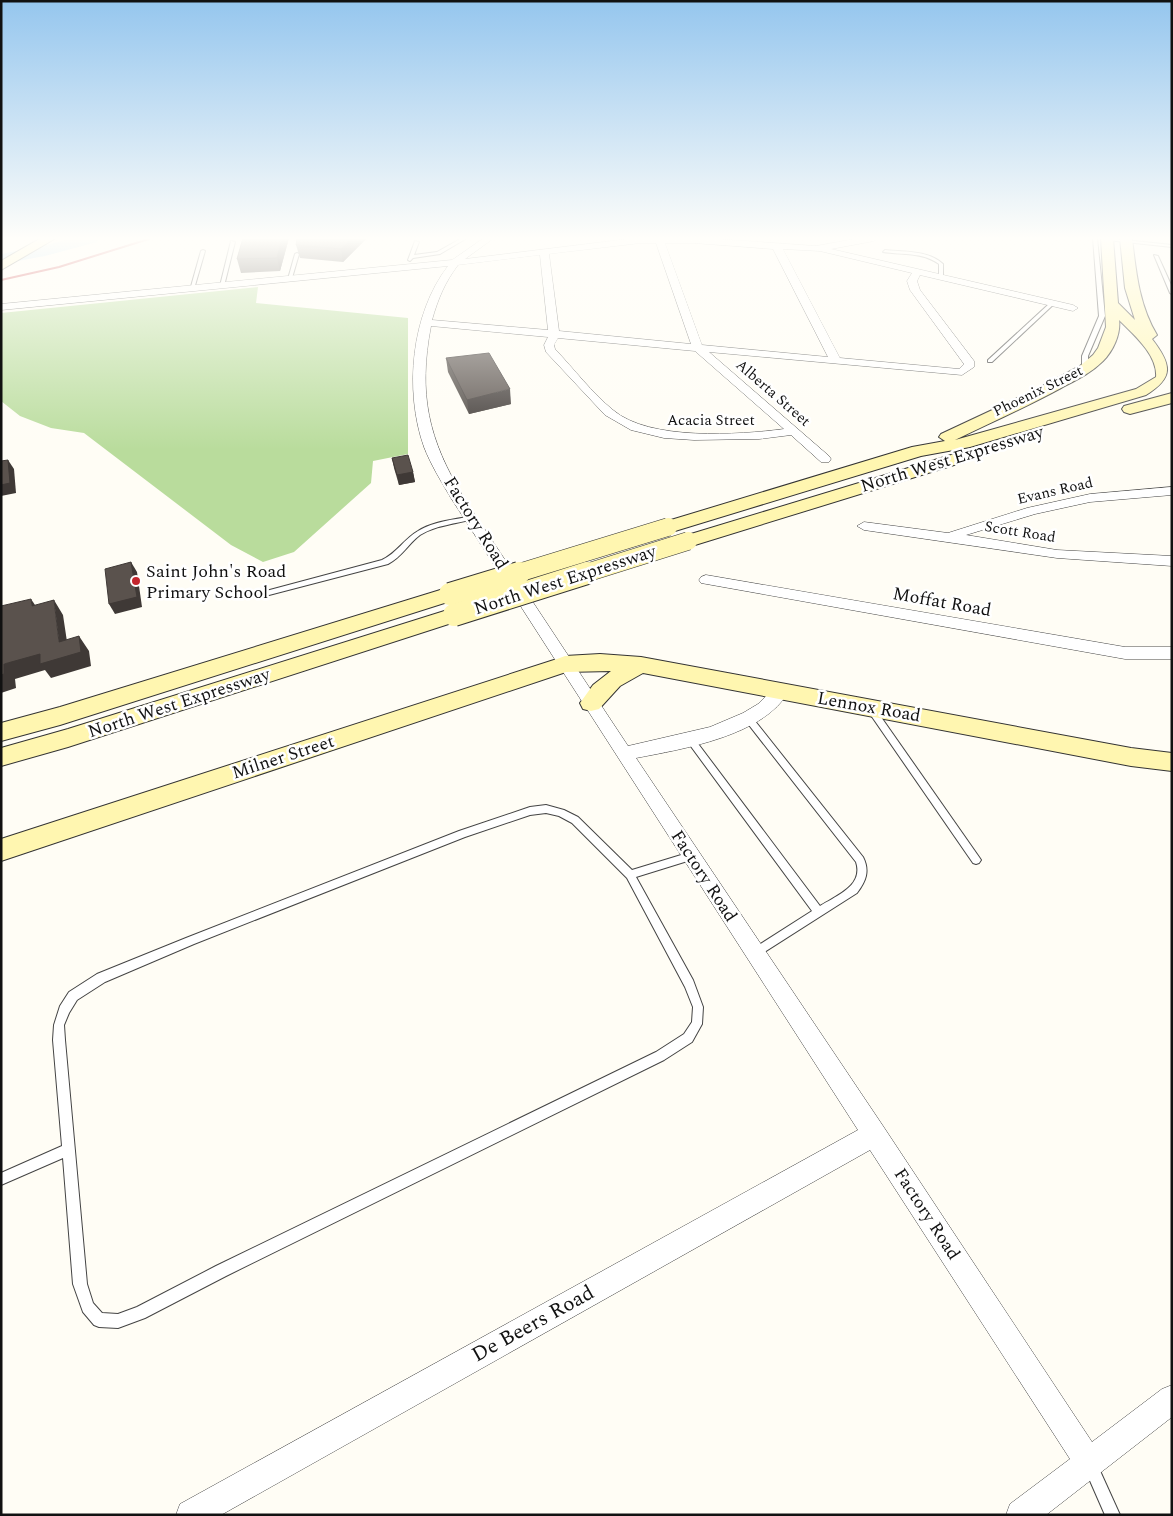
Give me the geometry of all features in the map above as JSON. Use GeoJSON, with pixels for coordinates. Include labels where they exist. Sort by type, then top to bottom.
{"type":"FeatureCollection","features":[{"type":"Feature","properties":{"kind":"main road","name":"Phoenix Street"},"geometry":{"type":"LineString","coordinates":[[918,451],[974,422],[1042,392],[1085,369],[1098,358],[1110,338],[1113,327],[1113,309]]}},
{"type":"Feature","properties":{"kind":"main road"},"geometry":{"type":"LineString","coordinates":[[1116,309],[1137,330],[1170,373]]}},
{"type":"Feature","properties":{"kind":"main road"},"geometry":{"type":"LineString","coordinates":[[1138,309],[1140,317],[1170,373]]}},
{"type":"Feature","properties":{"kind":"main road"},"geometry":{"type":"LineString","coordinates":[[918,451],[964,443],[1141,392],[1158,384],[1170,373]]}},
{"type":"Feature","properties":{"kind":"main road","name":"North West Expressway"},"geometry":{"type":"LineString","coordinates":[[1,732],[452,605],[688,541],[1153,396],[1170,373]]}},
{"type":"Feature","properties":{"kind":"main road"},"geometry":{"type":"LineString","coordinates":[[1057,427],[1172,398]]}},
{"type":"Feature","properties":{"kind":"main road","name":"North West Expressway"},"geometry":{"type":"LineString","coordinates":[[1,757],[68,738],[452,605],[668,527],[918,451]]}},
{"type":"Feature","properties":{"kind":"main road","name":"Lennox Road"},"geometry":{"type":"LineString","coordinates":[[565,664],[600,662],[641,666],[1130,757],[1172,762]]}},
{"type":"Feature","properties":{"kind":"main road","name":"Milner Street"},"geometry":{"type":"LineString","coordinates":[[1,850],[565,664]]}},
{"type":"Feature","properties":{"kind":"main road"},"geometry":{"type":"LineString","coordinates":[[590,704],[610,682],[624,672],[641,666]]}},
{"type":"Feature","properties":{"kind":"street","name":"Factory Road"},"geometry":{"type":"LineString","coordinates":[[431,309],[426,322],[420,392],[425,432],[432,451],[472,518],[590,704],[875,1134],[1089,1463]]}},
{"type":"Feature","properties":{"kind":"street","name":"Acacia Street"},"geometry":{"type":"LineString","coordinates":[[551,309],[554,335],[549,345],[554,356],[609,413],[630,427],[648,433],[677,436],[757,435],[794,432]]}},
{"type":"Feature","properties":{"kind":"street","name":"Alberta Street"},"geometry":{"type":"LineString","coordinates":[[685,309],[697,347],[825,459]]}},
{"type":"Feature","properties":{"kind":"street"},"geometry":{"type":"LineString","coordinates":[[809,309],[836,361]]}},
{"type":"Feature","properties":{"kind":"street"},"geometry":{"type":"LineString","coordinates":[[426,322],[962,372],[970,365],[965,355],[929,309]]}},
{"type":"Feature","properties":{"kind":"street","name":"Evans Road"},"geometry":{"type":"LineString","coordinates":[[949,537],[1032,511],[1090,498],[1172,491]]}},
{"type":"Feature","properties":{"kind":"street","name":"Scott Road"},"geometry":{"type":"LineString","coordinates":[[864,526],[1057,554],[1172,561]]}},
{"type":"Feature","properties":{"kind":"street","name":"Moffat Road"},"geometry":{"type":"LineString","coordinates":[[706,580],[1125,653],[1172,653]]}},
{"type":"Feature","properties":{"kind":"street"},"geometry":{"type":"LineString","coordinates":[[624,754],[716,732],[748,718],[765,707],[781,691]]}},
{"type":"Feature","properties":{"kind":"street","name":"De Beers Road"},"geometry":{"type":"LineString","coordinates":[[191,1515],[875,1134]]}},
{"type":"Feature","properties":{"kind":"street"},"geometry":{"type":"LineString","coordinates":[[1021,1515],[1172,1398]]}},
{"type":"Feature","properties":{"kind":"lane"},"geometry":{"type":"LineString","coordinates":[[990,361],[1047,309]]}},
{"type":"Feature","properties":{"kind":"lane"},"geometry":{"type":"LineString","coordinates":[[1085,369],[1085,356],[1102,316],[1101,309]]}},
{"type":"Feature","properties":{"kind":"lane"},"geometry":{"type":"LineString","coordinates":[[269,592],[396,558],[415,536],[425,530],[472,518]]}},
{"type":"Feature","properties":{"kind":"lane"},"geometry":{"type":"LineString","coordinates":[[869,707],[976,860]]}},
{"type":"Feature","properties":{"kind":"lane"},"geometry":{"type":"LineString","coordinates":[[748,718],[860,860],[864,869],[862,878],[854,890],[755,953]]}},
{"type":"Feature","properties":{"kind":"lane"},"geometry":{"type":"LineString","coordinates":[[690,739],[818,912]]}},
{"type":"Feature","properties":{"kind":"lane"},"geometry":{"type":"LineString","coordinates":[[546,809],[561,812],[576,820],[630,875],[689,984],[698,1007],[697,1024],[688,1038],[660,1056],[221,1271],[140,1313],[118,1320],[99,1320],[88,1307],[80,1284],[59,1025],[64,1010],[73,996],[101,978],[208,934],[462,834],[530,811],[546,809]]}},
{"type":"Feature","properties":{"kind":"lane"},"geometry":{"type":"LineString","coordinates":[[630,875],[692,856]]}},
{"type":"Feature","properties":{"kind":"lane"},"geometry":{"type":"LineString","coordinates":[[1,1179],[69,1149]]}},
{"type":"Feature","properties":{"kind":"lane"},"geometry":{"type":"LineString","coordinates":[[1089,1463],[1113,1515]]}},
{"type":"Feature","properties":{"kind":"green space"},"geometry":{"type":"Polygon","coordinates":[[[43,309],[314,309],[408,318],[408,454],[373,461],[371,483],[294,552],[263,562],[231,545],[84,433],[51,428],[20,416],[1,401],[1,313],[43,309]]]}},
{"type":"Feature","properties":{"kind":"building"},"geometry":{"type":"Polygon","coordinates":[[[489,353],[510,389],[467,400],[446,358],[489,353]]]}},
{"type":"Feature","properties":{"kind":"building"},"geometry":{"type":"Polygon","coordinates":[[[408,455],[413,472],[397,475],[392,458],[408,455]]]}},
{"type":"Feature","properties":{"kind":"building"},"geometry":{"type":"Polygon","coordinates":[[[8,460],[10,483],[1,485],[1,461],[8,460]]]}},
{"type":"Feature","properties":{"kind":"building"},"geometry":{"type":"Polygon","coordinates":[[[131,562],[137,597],[109,604],[105,569],[131,562]]]}},
{"type":"Feature","properties":{"kind":"building"},"geometry":{"type":"Polygon","coordinates":[[[31,599],[32,606],[54,600],[59,642],[79,636],[81,652],[40,664],[40,654],[4,664],[4,674],[1,675],[1,606],[31,599]]]}},
{"type":"Feature","properties":{"kind":"place","name":"Saint John's Road Primary School"},"geometry":{"type":"Point","coordinates":[136,581]}}]}
